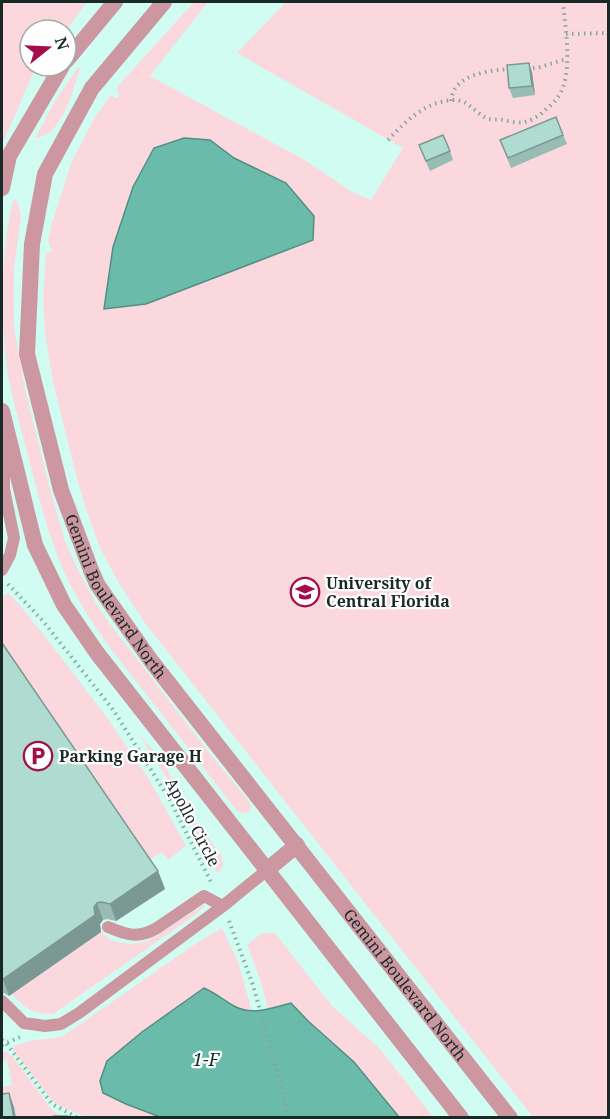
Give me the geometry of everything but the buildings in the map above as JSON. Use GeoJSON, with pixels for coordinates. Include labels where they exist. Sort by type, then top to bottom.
{"type":"FeatureCollection","features":[{"type":"Feature","properties":{"kind":"street"},"geometry":{"type":"LineString","coordinates":[[78,47],[115,2]]}},
{"type":"Feature","properties":{"kind":"street","name":"Gemini Boulevard North"},"geometry":{"type":"LineString","coordinates":[[164,2],[92,88],[45,174],[32,244],[27,354],[61,490],[97,584],[152,662],[510,1118]]}},
{"type":"Feature","properties":{"kind":"street"},"geometry":{"type":"LineString","coordinates":[[2,188],[9,156],[55,78]]}},
{"type":"Feature","properties":{"kind":"street"},"geometry":{"type":"LineString","coordinates":[[3,417],[35,545],[64,605],[97,653],[460,1118]]}},
{"type":"Feature","properties":{"kind":"street"},"geometry":{"type":"LineString","coordinates":[[267,870],[297,845]]}},
{"type":"Feature","properties":{"kind":"lane"},"geometry":{"type":"LineString","coordinates":[[2,570],[10,555],[14,538],[4,489],[3,417]]}},
{"type":"Feature","properties":{"kind":"lane"},"geometry":{"type":"LineString","coordinates":[[2,1000],[24,1023],[45,1026],[61,1024],[223,906],[267,870]]}},
{"type":"Feature","properties":{"kind":"lane"},"geometry":{"type":"LineString","coordinates":[[108,927],[126,934],[140,935],[149,932],[204,896],[223,906]]}},
{"type":"Feature","properties":{"kind":"path"},"geometry":{"type":"LineString","coordinates":[[388,140],[408,119],[438,102],[462,101],[490,119],[515,123],[529,121],[543,111],[558,98],[563,87],[567,58],[562,2]]}},
{"type":"Feature","properties":{"kind":"path"},"geometry":{"type":"LineString","coordinates":[[566,34],[609,33]]}},
{"type":"Feature","properties":{"kind":"path"},"geometry":{"type":"LineString","coordinates":[[451,101],[461,82],[474,75],[487,71],[540,67],[567,58]]}},
{"type":"Feature","properties":{"kind":"path","name":"Apollo Circle"},"geometry":{"type":"LineString","coordinates":[[2,577],[43,621],[114,711],[170,800],[223,906],[253,986],[288,1118]]}},
{"type":"Feature","properties":{"kind":"path"},"geometry":{"type":"LineString","coordinates":[[2,1040],[52,1104],[78,1118]]}},
{"type":"Feature","properties":{"kind":"shaded area"},"geometry":{"type":"Polygon","coordinates":[[[2,2],[87,2],[75,18],[18,18],[18,78],[31,78],[2,145],[2,2]]]}},
{"type":"Feature","properties":{"kind":"shaded area","name":"University of Central Florida"},"geometry":{"type":"Polygon","coordinates":[[[194,2],[208,2],[150,76],[308,162],[352,192],[371,200],[403,148],[237,53],[286,2],[608,2],[608,1117],[533,1117],[145,623],[120,585],[100,548],[76,475],[53,382],[45,334],[43,296],[46,253],[52,251],[48,241],[72,161],[95,117],[111,95],[119,97],[117,87],[194,2]],[[210,140],[104,309],[146,304],[313,240],[286,183],[234,158],[210,140]]]}},
{"type":"Feature","properties":{"kind":"shaded area"},"geometry":{"type":"Polygon","coordinates":[[[71,78],[77,78],[59,121],[45,135],[35,138],[71,78]]]}},
{"type":"Feature","properties":{"kind":"shaded area"},"geometry":{"type":"Polygon","coordinates":[[[15,199],[21,217],[14,268],[14,325],[25,389],[65,541],[80,574],[110,624],[248,800],[251,806],[250,811],[245,813],[239,812],[232,805],[106,642],[79,601],[55,550],[15,408],[5,355],[4,265],[9,221],[15,199]]]}},
{"type":"Feature","properties":{"kind":"shaded area"},"geometry":{"type":"Polygon","coordinates":[[[8,593],[51,644],[108,719],[149,779],[186,846],[168,860],[162,852],[146,862],[2,651],[2,597],[8,593]]]}},
{"type":"Feature","properties":{"kind":"shaded area"},"geometry":{"type":"Polygon","coordinates":[[[138,733],[164,763],[192,820],[221,855],[223,862],[218,874],[173,788],[138,733]]]}},
{"type":"Feature","properties":{"kind":"shaded area"},"geometry":{"type":"Polygon","coordinates":[[[203,905],[205,906],[191,918],[53,1014],[30,1010],[12,994],[101,932],[112,941],[131,944],[147,941],[203,905]]]}},
{"type":"Feature","properties":{"kind":"shaded area"},"geometry":{"type":"Polygon","coordinates":[[[222,928],[238,962],[252,1011],[239,1008],[204,988],[142,1032],[103,1093],[160,1117],[86,1117],[60,1106],[52,1100],[12,1048],[22,1043],[63,1036],[195,944],[222,928]]]}},
{"type":"Feature","properties":{"kind":"shaded area"},"geometry":{"type":"Polygon","coordinates":[[[262,933],[275,933],[331,1005],[380,1049],[433,1117],[399,1117],[354,1062],[291,1003],[268,1009],[247,945],[262,933]]]}},
{"type":"Feature","properties":{"kind":"shaded area"},"geometry":{"type":"Polygon","coordinates":[[[4,1051],[13,1057],[49,1106],[56,1113],[65,1117],[16,1117],[14,1107],[2,1109],[2,1087],[12,1085],[7,1060],[2,1061],[4,1051]]]}},
{"type":"Feature","properties":{"kind":"water"},"geometry":{"type":"Polygon","coordinates":[[[184,138],[210,140],[234,158],[286,183],[314,216],[313,240],[146,304],[104,309],[113,247],[133,187],[154,148],[184,138]]]}},
{"type":"Feature","properties":{"kind":"water","name":"1-F"},"geometry":{"type":"Polygon","coordinates":[[[204,988],[241,1009],[255,1011],[291,1003],[354,1062],[399,1117],[160,1117],[103,1093],[100,1081],[107,1061],[142,1032],[204,988]]]}},
{"type":"Feature","properties":{"kind":"place","name":"University of Central Florida"},"geometry":{"type":"Point","coordinates":[305,592]}},
{"type":"Feature","properties":{"kind":"place","name":"Parking Garage H"},"geometry":{"type":"Point","coordinates":[38,756]}}]}
